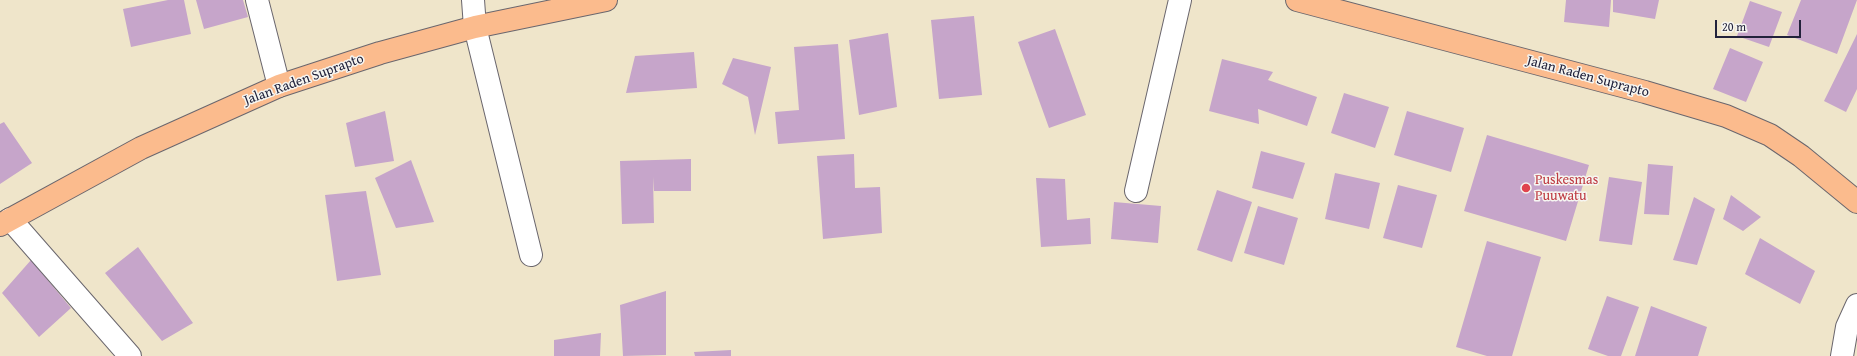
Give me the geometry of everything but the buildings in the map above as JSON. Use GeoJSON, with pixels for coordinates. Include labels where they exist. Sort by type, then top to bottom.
{"type":"FeatureCollection","features":[{"type":"Feature","properties":{"kind":"highway","name":"Jalan Raden Suprapto"},"geometry":{"type":"LineString","coordinates":[[5,222],[141,148],[279,86],[380,53],[475,26],[606,0]]}},
{"type":"Feature","properties":{"kind":"highway","name":"Jalan Raden Suprapto"},"geometry":{"type":"LineString","coordinates":[[1297,0],[1645,92],[1726,116],[1770,136],[1801,156],[1857,202]]}},
{"type":"Feature","properties":{"kind":"street"},"geometry":{"type":"LineString","coordinates":[[257,0],[279,86]]}},
{"type":"Feature","properties":{"kind":"street"},"geometry":{"type":"LineString","coordinates":[[472,0],[475,26],[532,255]]}},
{"type":"Feature","properties":{"kind":"street"},"geometry":{"type":"LineString","coordinates":[[1136,191],[1180,0]]}},
{"type":"Feature","properties":{"kind":"street"},"geometry":{"type":"LineString","coordinates":[[5,222],[130,356]]}},
{"type":"Feature","properties":{"kind":"street"},"geometry":{"type":"LineString","coordinates":[[1842,356],[1847,327],[1857,305]]}},
{"type":"Feature","properties":{"kind":"place","name":"Puskesmas Puuwatu"},"geometry":{"type":"Point","coordinates":[1526,188]}}]}
